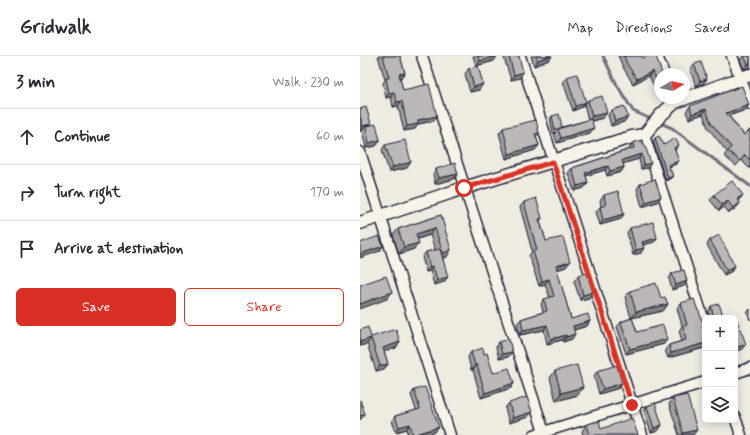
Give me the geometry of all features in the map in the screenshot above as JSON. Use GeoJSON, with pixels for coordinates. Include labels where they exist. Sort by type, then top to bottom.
{"type":"FeatureCollection","features":[{"type":"Feature","properties":{"kind":"street"},"geometry":{"type":"LineString","coordinates":[[422,56],[541,434],[702,383]]}},
{"type":"Feature","properties":{"kind":"street"},"geometry":{"type":"LineString","coordinates":[[520,56],[642,435]]}},
{"type":"Feature","properties":{"kind":"street"},"geometry":{"type":"LineString","coordinates":[[657,56],[662,68]]}},
{"type":"Feature","properties":{"kind":"street"},"geometry":{"type":"LineString","coordinates":[[732,56],[745,76],[750,104]]}},
{"type":"Feature","properties":{"kind":"street"},"geometry":{"type":"LineString","coordinates":[[690,95],[745,76]]}},
{"type":"Feature","properties":{"kind":"street"},"geometry":{"type":"LineString","coordinates":[[360,223],[464,188],[632,137],[648,130],[671,104]]}},
{"type":"Feature","properties":{"kind":"street"},"geometry":{"type":"LineString","coordinates":[[648,130],[702,315]]}},
{"type":"Feature","properties":{"kind":"street"},"geometry":{"type":"LineString","coordinates":[[360,152],[450,435]]}},
{"type":"Feature","properties":{"kind":"street"},"geometry":{"type":"LineString","coordinates":[[738,372],[750,368]]}},
{"type":"Feature","properties":{"kind":"street"},"geometry":{"type":"LineString","coordinates":[[737,423],[741,435]]}},
{"type":"Feature","properties":{"kind":"building"},"geometry":{"type":"Polygon","coordinates":[[[383,56],[400,56],[405,73],[399,74],[403,90],[429,84],[437,116],[418,120],[418,124],[407,126],[402,101],[397,102],[394,92],[389,93],[386,78],[389,78],[383,56]]]}},
{"type":"Feature","properties":{"kind":"building"},"geometry":{"type":"Polygon","coordinates":[[[478,56],[496,56],[480,61],[478,56]]]}},
{"type":"Feature","properties":{"kind":"building"},"geometry":{"type":"Polygon","coordinates":[[[509,56],[519,56],[523,72],[514,75],[509,56]]]}},
{"type":"Feature","properties":{"kind":"building"},"geometry":{"type":"Polygon","coordinates":[[[536,56],[550,56],[538,60],[536,56]]]}},
{"type":"Feature","properties":{"kind":"building"},"geometry":{"type":"Polygon","coordinates":[[[624,56],[642,56],[643,58],[647,56],[656,56],[660,68],[654,68],[654,74],[653,71],[637,79],[627,64],[624,56]]]}},
{"type":"Feature","properties":{"kind":"building"},"geometry":{"type":"Polygon","coordinates":[[[744,56],[750,56],[750,63],[748,64],[744,56]]]}},
{"type":"Feature","properties":{"kind":"building"},"geometry":{"type":"Polygon","coordinates":[[[701,62],[707,79],[700,81],[694,64],[701,62]]]}},
{"type":"Feature","properties":{"kind":"building"},"geometry":{"type":"Polygon","coordinates":[[[478,66],[483,84],[474,87],[469,68],[478,66]]]}},
{"type":"Feature","properties":{"kind":"building"},"geometry":{"type":"Polygon","coordinates":[[[577,74],[586,102],[576,106],[567,77],[577,74]]]}},
{"type":"Feature","properties":{"kind":"building"},"geometry":{"type":"Polygon","coordinates":[[[742,86],[749,105],[726,113],[744,135],[750,130],[750,160],[745,155],[740,161],[728,151],[731,147],[711,123],[706,109],[692,114],[690,106],[742,86]]]}},
{"type":"Feature","properties":{"kind":"building"},"geometry":{"type":"Polygon","coordinates":[[[602,96],[607,113],[592,116],[588,100],[602,96]]]}},
{"type":"Feature","properties":{"kind":"building"},"geometry":{"type":"Polygon","coordinates":[[[624,106],[628,117],[615,121],[612,110],[624,106]]]}},
{"type":"Feature","properties":{"kind":"building"},"geometry":{"type":"Polygon","coordinates":[[[366,107],[371,124],[363,126],[360,116],[360,109],[366,107]]]}},
{"type":"Feature","properties":{"kind":"building"},"geometry":{"type":"Polygon","coordinates":[[[559,114],[562,127],[555,130],[552,116],[559,114]]]}},
{"type":"Feature","properties":{"kind":"building"},"geometry":{"type":"Polygon","coordinates":[[[591,119],[594,128],[561,138],[558,129],[591,119]]]}},
{"type":"Feature","properties":{"kind":"building"},"geometry":{"type":"Polygon","coordinates":[[[536,120],[539,133],[535,134],[539,145],[509,154],[503,128],[536,120]]]}},
{"type":"Feature","properties":{"kind":"building"},"geometry":{"type":"Polygon","coordinates":[[[376,124],[380,140],[369,143],[366,126],[376,124]]]}},
{"type":"Feature","properties":{"kind":"building"},"geometry":{"type":"Polygon","coordinates":[[[659,136],[664,145],[675,138],[679,145],[674,148],[679,161],[668,165],[673,176],[668,178],[655,138],[659,136]]]}},
{"type":"Feature","properties":{"kind":"building"},"geometry":{"type":"Polygon","coordinates":[[[405,140],[411,162],[393,167],[385,145],[405,140]]]}},
{"type":"Feature","properties":{"kind":"building"},"geometry":{"type":"Polygon","coordinates":[[[642,140],[651,163],[644,165],[642,154],[622,160],[624,167],[610,171],[608,166],[585,173],[588,183],[577,186],[572,168],[634,148],[633,143],[642,140]]]}},
{"type":"Feature","properties":{"kind":"building"},"geometry":{"type":"Polygon","coordinates":[[[455,163],[458,174],[439,178],[436,169],[455,163]]]}},
{"type":"Feature","properties":{"kind":"building"},"geometry":{"type":"Polygon","coordinates":[[[655,179],[661,197],[646,202],[640,184],[655,179]]]}},
{"type":"Feature","properties":{"kind":"building"},"geometry":{"type":"Polygon","coordinates":[[[732,181],[743,195],[737,199],[740,203],[733,208],[728,201],[722,205],[714,195],[732,181]]]}},
{"type":"Feature","properties":{"kind":"building"},"geometry":{"type":"Polygon","coordinates":[[[618,191],[624,214],[603,220],[600,207],[606,205],[604,195],[618,191]]]}},
{"type":"Feature","properties":{"kind":"building"},"geometry":{"type":"Polygon","coordinates":[[[536,198],[542,218],[539,219],[546,241],[563,237],[570,262],[556,266],[571,319],[588,314],[590,321],[573,326],[575,334],[566,337],[566,335],[551,339],[547,325],[523,330],[521,319],[547,311],[544,299],[554,296],[549,279],[542,281],[533,251],[537,250],[524,202],[536,198]]]}},
{"type":"Feature","properties":{"kind":"building"},"geometry":{"type":"Polygon","coordinates":[[[441,215],[451,250],[443,253],[435,228],[416,234],[419,243],[404,247],[398,229],[441,215]]]}},
{"type":"Feature","properties":{"kind":"building"},"geometry":{"type":"Polygon","coordinates":[[[653,222],[657,238],[642,242],[644,248],[636,250],[630,228],[653,222]]]}},
{"type":"Feature","properties":{"kind":"building"},"geometry":{"type":"Polygon","coordinates":[[[719,235],[735,266],[727,270],[710,240],[719,235]]]}},
{"type":"Feature","properties":{"kind":"building"},"geometry":{"type":"Polygon","coordinates":[[[379,236],[383,246],[360,254],[360,243],[379,236]]]}},
{"type":"Feature","properties":{"kind":"building"},"geometry":{"type":"Polygon","coordinates":[[[440,249],[448,277],[437,280],[433,266],[430,267],[426,252],[440,249]]]}},
{"type":"Feature","properties":{"kind":"building"},"geometry":{"type":"Polygon","coordinates":[[[684,270],[687,281],[676,285],[672,273],[684,270]]]}},
{"type":"Feature","properties":{"kind":"building"},"geometry":{"type":"Polygon","coordinates":[[[587,273],[593,292],[583,295],[578,275],[587,273]]]}},
{"type":"Feature","properties":{"kind":"building"},"geometry":{"type":"Polygon","coordinates":[[[386,276],[392,292],[360,304],[360,285],[386,276]]]}},
{"type":"Feature","properties":{"kind":"building"},"geometry":{"type":"Polygon","coordinates":[[[656,283],[661,298],[665,297],[668,304],[636,312],[630,291],[656,283]]]}},
{"type":"Feature","properties":{"kind":"building"},"geometry":{"type":"Polygon","coordinates":[[[694,299],[702,321],[702,344],[671,353],[669,345],[686,340],[683,326],[687,325],[681,303],[694,299]]]}},
{"type":"Feature","properties":{"kind":"building"},"geometry":{"type":"Polygon","coordinates":[[[719,304],[723,315],[713,315],[711,306],[719,304]]]}},
{"type":"Feature","properties":{"kind":"building"},"geometry":{"type":"Polygon","coordinates":[[[632,318],[637,332],[663,325],[667,339],[630,349],[621,322],[632,318]]]}},
{"type":"Feature","properties":{"kind":"building"},"geometry":{"type":"Polygon","coordinates":[[[738,323],[746,344],[738,347],[738,323]]]}},
{"type":"Feature","properties":{"kind":"building"},"geometry":{"type":"Polygon","coordinates":[[[368,327],[371,337],[396,329],[400,342],[383,348],[388,364],[380,366],[371,338],[360,342],[360,330],[368,327]]]}},
{"type":"Feature","properties":{"kind":"building"},"geometry":{"type":"Polygon","coordinates":[[[509,339],[512,352],[502,354],[499,342],[509,339]]]}},
{"type":"Feature","properties":{"kind":"building"},"geometry":{"type":"Polygon","coordinates":[[[483,348],[484,354],[487,353],[493,373],[509,368],[514,383],[485,393],[477,365],[475,365],[471,352],[483,348]]]}},
{"type":"Feature","properties":{"kind":"building"},"geometry":{"type":"Polygon","coordinates":[[[577,365],[583,387],[561,393],[555,371],[577,365]]]}},
{"type":"Feature","properties":{"kind":"building"},"geometry":{"type":"Polygon","coordinates":[[[617,365],[622,383],[603,389],[597,371],[617,365]]]}},
{"type":"Feature","properties":{"kind":"building"},"geometry":{"type":"Polygon","coordinates":[[[425,387],[439,427],[413,435],[410,424],[399,427],[395,416],[420,409],[414,390],[425,387]]]}},
{"type":"Feature","properties":{"kind":"building"},"geometry":{"type":"Polygon","coordinates":[[[687,395],[697,430],[683,433],[673,398],[687,395]]]}},
{"type":"Feature","properties":{"kind":"building"},"geometry":{"type":"Polygon","coordinates":[[[527,397],[532,412],[513,418],[509,403],[527,397]]]}},
{"type":"Feature","properties":{"kind":"building"},"geometry":{"type":"Polygon","coordinates":[[[360,400],[365,414],[360,416],[360,400]]]}},
{"type":"Feature","properties":{"kind":"building"},"geometry":{"type":"Polygon","coordinates":[[[655,403],[662,425],[654,428],[647,406],[655,403]]]}},
{"type":"Feature","properties":{"kind":"building"},"geometry":{"type":"Polygon","coordinates":[[[632,418],[638,435],[590,435],[587,424],[599,421],[601,429],[632,418]]]}},
{"type":"Feature","properties":{"kind":"waterway"},"geometry":{"type":"LineString","coordinates":[[603,56],[617,85],[633,111],[653,120]]}},
{"type":"Feature","properties":{"kind":"waterway"},"geometry":{"type":"LineString","coordinates":[[658,122],[672,128],[750,186]]}},
{"type":"Feature","properties":{"kind":"route"},"geometry":{"type":"LineString","coordinates":[[464,188],[553,162],[632,405]]}}]}
